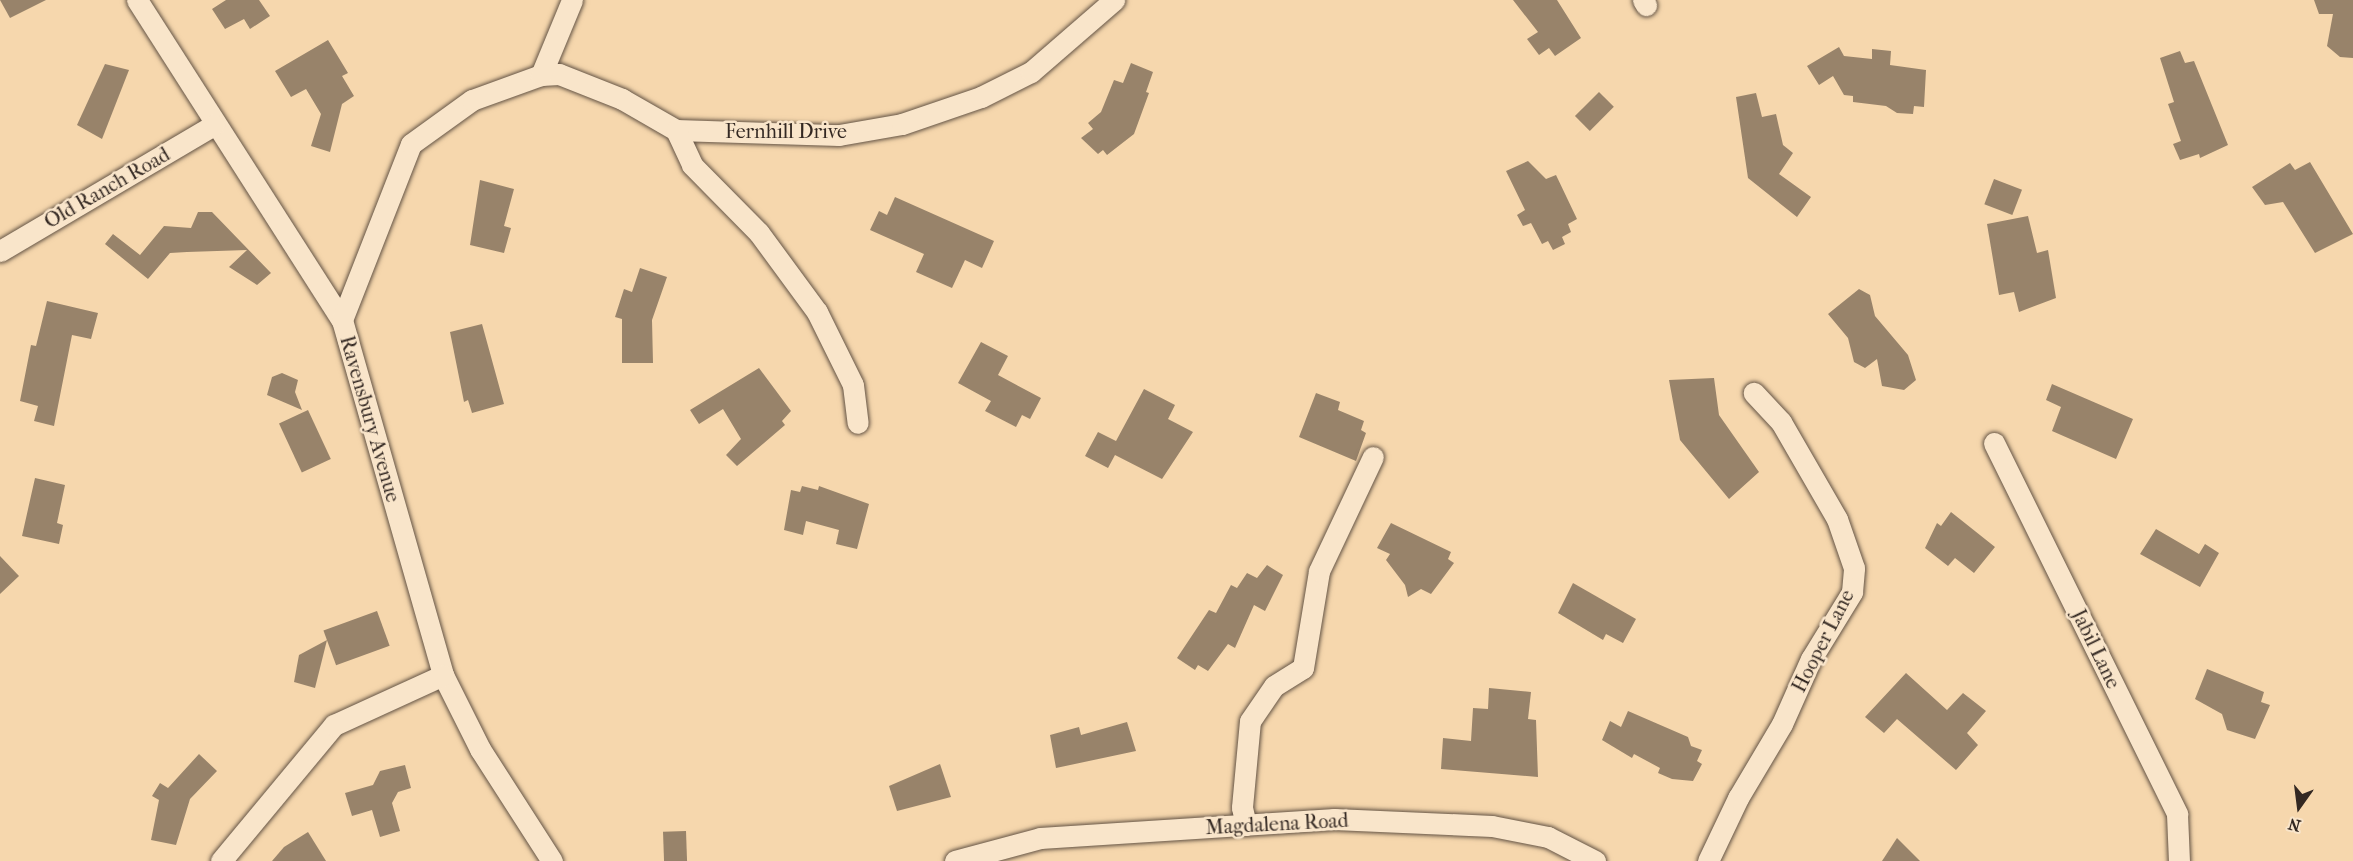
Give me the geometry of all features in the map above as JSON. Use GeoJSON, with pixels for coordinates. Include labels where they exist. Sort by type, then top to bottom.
{"type":"FeatureCollection","features":[{"type":"Feature","properties":{"kind":"street","name":"Ravensbury Avenue"},"geometry":{"type":"LineString","coordinates":[[137,0],[214,124],[342,320],[443,675],[480,749],[552,861]]}},
{"type":"Feature","properties":{"kind":"street"},"geometry":{"type":"LineString","coordinates":[[342,320],[411,144],[472,100],[542,75],[572,0]]}},
{"type":"Feature","properties":{"kind":"street","name":"Fernhill Drive"},"geometry":{"type":"LineString","coordinates":[[542,75],[559,74],[622,99],[676,130],[839,135],[902,124],[981,97],[1031,72],[1114,0]]}},
{"type":"Feature","properties":{"kind":"street","name":"Old Ranch Road"},"geometry":{"type":"LineString","coordinates":[[0,251],[214,124]]}},
{"type":"Feature","properties":{"kind":"street"},"geometry":{"type":"LineString","coordinates":[[676,130],[692,165],[759,233],[817,312],[853,385],[858,423]]}},
{"type":"Feature","properties":{"kind":"street","name":"Hooper Lane"},"geometry":{"type":"LineString","coordinates":[[1708,861],[1738,798],[1782,724],[1811,659],[1852,592],[1854,568],[1837,519],[1781,422],[1754,393]]}},
{"type":"Feature","properties":{"kind":"street","name":"Jabil Lane"},"geometry":{"type":"LineString","coordinates":[[1994,443],[2177,814],[2179,861]]}},
{"type":"Feature","properties":{"kind":"street"},"geometry":{"type":"LineString","coordinates":[[1246,825],[1242,807],[1250,721],[1274,686],[1303,668],[1319,572],[1373,457]]}},
{"type":"Feature","properties":{"kind":"street"},"geometry":{"type":"LineString","coordinates":[[221,861],[334,725],[443,675]]}},
{"type":"Feature","properties":{"kind":"street","name":"Magdalena Road"},"geometry":{"type":"LineString","coordinates":[[955,861],[1040,838],[1334,819],[1492,826],[1548,837],[1596,861]]}},
{"type":"Feature","properties":{"kind":"building"},"geometry":{"type":"Polygon","coordinates":[[[0,0],[46,0],[10,18],[0,0]]]}},
{"type":"Feature","properties":{"kind":"building"},"geometry":{"type":"Polygon","coordinates":[[[226,0],[259,0],[270,16],[250,29],[244,19],[225,29],[212,9],[226,0]]]}},
{"type":"Feature","properties":{"kind":"building"},"geometry":{"type":"Polygon","coordinates":[[[1513,0],[1557,0],[1581,38],[1555,56],[1549,48],[1539,55],[1527,39],[1538,32],[1513,0]]]}},
{"type":"Feature","properties":{"kind":"building"},"geometry":{"type":"Polygon","coordinates":[[[2314,0],[2353,0],[2353,58],[2340,57],[2327,46],[2333,14],[2319,14],[2314,0]]]}},
{"type":"Feature","properties":{"kind":"building"},"geometry":{"type":"Polygon","coordinates":[[[328,40],[348,73],[342,76],[354,96],[342,104],[330,152],[311,146],[321,114],[306,89],[291,97],[275,71],[328,40]]]}},
{"type":"Feature","properties":{"kind":"building"},"geometry":{"type":"Polygon","coordinates":[[[1839,47],[1844,56],[1872,59],[1872,49],[1891,51],[1890,65],[1926,70],[1924,107],[1914,106],[1913,114],[1897,113],[1886,106],[1853,102],[1853,96],[1844,95],[1833,76],[1819,85],[1807,66],[1839,47]]]}},
{"type":"Feature","properties":{"kind":"building"},"geometry":{"type":"Polygon","coordinates":[[[2180,51],[2185,63],[2194,61],[2228,145],[2200,158],[2199,154],[2180,160],[2173,144],[2181,141],[2168,104],[2174,102],[2160,58],[2180,51]]]}},
{"type":"Feature","properties":{"kind":"building"},"geometry":{"type":"Polygon","coordinates":[[[1131,63],[1153,72],[1146,92],[1149,93],[1134,134],[1107,155],[1103,150],[1098,154],[1081,138],[1093,129],[1088,123],[1101,112],[1114,80],[1123,83],[1131,63]]]}},
{"type":"Feature","properties":{"kind":"building"},"geometry":{"type":"Polygon","coordinates":[[[105,64],[129,70],[102,139],[77,125],[105,64]]]}},
{"type":"Feature","properties":{"kind":"building"},"geometry":{"type":"Polygon","coordinates":[[[1599,92],[1614,107],[1590,131],[1575,116],[1599,92]]]}},
{"type":"Feature","properties":{"kind":"building"},"geometry":{"type":"Polygon","coordinates":[[[1756,93],[1762,117],[1776,114],[1783,145],[1793,153],[1779,174],[1811,197],[1797,217],[1748,178],[1736,97],[1756,93]]]}},
{"type":"Feature","properties":{"kind":"building"},"geometry":{"type":"Polygon","coordinates":[[[1528,161],[1546,179],[1556,175],[1577,219],[1568,224],[1571,232],[1562,237],[1565,244],[1553,250],[1548,241],[1542,244],[1531,223],[1523,226],[1517,215],[1525,210],[1506,171],[1528,161]]]}},
{"type":"Feature","properties":{"kind":"building"},"geometry":{"type":"Polygon","coordinates":[[[2310,162],[2353,234],[2315,253],[2283,202],[2265,205],[2252,187],[2290,163],[2295,170],[2310,162]]]}},
{"type":"Feature","properties":{"kind":"building"},"geometry":{"type":"Polygon","coordinates":[[[1994,179],[2022,190],[2012,215],[1984,204],[1994,179]]]}},
{"type":"Feature","properties":{"kind":"building"},"geometry":{"type":"Polygon","coordinates":[[[480,180],[514,189],[504,226],[511,228],[504,253],[470,245],[480,180]]]}},
{"type":"Feature","properties":{"kind":"building"},"geometry":{"type":"Polygon","coordinates":[[[895,197],[994,241],[982,268],[965,260],[952,288],[916,272],[924,254],[870,230],[879,211],[887,215],[895,197]]]}},
{"type":"Feature","properties":{"kind":"building"},"geometry":{"type":"Polygon","coordinates":[[[198,212],[212,212],[271,273],[257,285],[229,267],[247,250],[187,252],[170,253],[148,279],[105,244],[113,234],[140,255],[164,226],[191,228],[198,212]]]}},
{"type":"Feature","properties":{"kind":"building"},"geometry":{"type":"Polygon","coordinates":[[[2028,216],[2037,253],[2048,250],[2056,298],[2019,312],[2014,292],[1999,295],[1987,224],[2028,216]]]}},
{"type":"Feature","properties":{"kind":"building"},"geometry":{"type":"Polygon","coordinates":[[[640,268],[667,277],[652,320],[653,363],[622,363],[622,319],[615,317],[624,289],[632,292],[640,268]]]}},
{"type":"Feature","properties":{"kind":"building"},"geometry":{"type":"Polygon","coordinates":[[[1859,289],[1870,295],[1875,316],[1908,355],[1916,380],[1904,390],[1882,386],[1877,359],[1865,368],[1854,362],[1848,338],[1828,314],[1859,289]]]}},
{"type":"Feature","properties":{"kind":"building"},"geometry":{"type":"Polygon","coordinates":[[[47,301],[98,313],[91,339],[72,335],[54,426],[34,421],[38,406],[20,401],[31,345],[36,346],[47,301]]]}},
{"type":"Feature","properties":{"kind":"building"},"geometry":{"type":"Polygon","coordinates":[[[482,324],[504,404],[472,413],[468,400],[464,402],[450,332],[482,324]]]}},
{"type":"Feature","properties":{"kind":"building"},"geometry":{"type":"Polygon","coordinates":[[[981,342],[1008,356],[998,375],[1041,398],[1030,419],[1022,415],[1016,427],[985,411],[991,401],[958,383],[981,342]]]}},
{"type":"Feature","properties":{"kind":"building"},"geometry":{"type":"Polygon","coordinates":[[[759,368],[791,411],[782,421],[785,425],[737,466],[726,455],[741,439],[723,409],[699,424],[690,410],[759,368]]]}},
{"type":"Feature","properties":{"kind":"building"},"geometry":{"type":"Polygon","coordinates":[[[282,373],[298,380],[295,392],[302,410],[267,395],[272,377],[282,373]]]}},
{"type":"Feature","properties":{"kind":"building"},"geometry":{"type":"Polygon","coordinates":[[[1714,378],[1719,415],[1759,472],[1729,499],[1680,440],[1669,380],[1714,378]]]}},
{"type":"Feature","properties":{"kind":"building"},"geometry":{"type":"Polygon","coordinates":[[[2052,384],[2133,419],[2116,459],[2052,431],[2061,407],[2046,400],[2052,384]]]}},
{"type":"Feature","properties":{"kind":"building"},"geometry":{"type":"Polygon","coordinates":[[[1144,389],[1175,405],[1168,419],[1193,432],[1162,479],[1115,455],[1108,468],[1085,456],[1098,432],[1116,441],[1144,389]]]}},
{"type":"Feature","properties":{"kind":"building"},"geometry":{"type":"Polygon","coordinates":[[[1316,393],[1340,402],[1338,410],[1364,421],[1361,430],[1366,433],[1356,461],[1299,437],[1316,393]]]}},
{"type":"Feature","properties":{"kind":"building"},"geometry":{"type":"Polygon","coordinates":[[[308,410],[331,459],[302,472],[279,424],[308,410]]]}},
{"type":"Feature","properties":{"kind":"building"},"geometry":{"type":"Polygon","coordinates":[[[35,478],[65,485],[57,523],[63,525],[59,544],[22,536],[35,478]]]}},
{"type":"Feature","properties":{"kind":"building"},"geometry":{"type":"Polygon","coordinates":[[[802,486],[818,490],[819,486],[869,504],[857,549],[836,544],[839,530],[806,521],[803,535],[784,530],[791,490],[800,492],[802,486]]]}},
{"type":"Feature","properties":{"kind":"building"},"geometry":{"type":"Polygon","coordinates":[[[1951,512],[1995,547],[1974,573],[1955,558],[1948,566],[1925,548],[1937,523],[1941,526],[1951,512]]]}},
{"type":"Feature","properties":{"kind":"building"},"geometry":{"type":"Polygon","coordinates":[[[1391,523],[1451,552],[1448,559],[1454,563],[1431,594],[1421,589],[1408,597],[1405,585],[1386,560],[1390,554],[1377,548],[1391,523]]]}},
{"type":"Feature","properties":{"kind":"building"},"geometry":{"type":"Polygon","coordinates":[[[2156,529],[2199,554],[2205,544],[2219,553],[2200,587],[2140,554],[2156,529]]]}},
{"type":"Feature","properties":{"kind":"building"},"geometry":{"type":"Polygon","coordinates":[[[0,556],[19,576],[0,594],[0,556]]]}},
{"type":"Feature","properties":{"kind":"building"},"geometry":{"type":"Polygon","coordinates":[[[1267,565],[1283,575],[1265,611],[1254,605],[1235,648],[1228,644],[1208,671],[1198,665],[1195,670],[1177,658],[1209,610],[1216,613],[1231,585],[1237,588],[1247,573],[1257,578],[1267,565]]]}},
{"type":"Feature","properties":{"kind":"building"},"geometry":{"type":"Polygon","coordinates":[[[1573,583],[1636,619],[1623,643],[1606,634],[1603,640],[1558,613],[1573,583]]]}},
{"type":"Feature","properties":{"kind":"building"},"geometry":{"type":"Polygon","coordinates":[[[377,611],[390,646],[336,665],[323,630],[377,611]]]}},
{"type":"Feature","properties":{"kind":"building"},"geometry":{"type":"Polygon","coordinates":[[[327,640],[315,688],[294,682],[299,655],[327,640]]]}},
{"type":"Feature","properties":{"kind":"building"},"geometry":{"type":"Polygon","coordinates":[[[2207,669],[2264,692],[2261,702],[2270,705],[2255,739],[2227,730],[2222,714],[2195,699],[2207,669]]]}},
{"type":"Feature","properties":{"kind":"building"},"geometry":{"type":"Polygon","coordinates":[[[1906,673],[1947,710],[1963,693],[1986,711],[1967,733],[1978,745],[1956,770],[1897,719],[1884,733],[1865,717],[1906,673]]]}},
{"type":"Feature","properties":{"kind":"building"},"geometry":{"type":"Polygon","coordinates":[[[1489,688],[1531,692],[1528,719],[1536,720],[1538,777],[1441,769],[1443,738],[1471,741],[1473,708],[1488,709],[1489,688]]]}},
{"type":"Feature","properties":{"kind":"building"},"geometry":{"type":"Polygon","coordinates":[[[1628,711],[1688,737],[1691,746],[1702,750],[1697,761],[1702,764],[1693,781],[1672,779],[1658,773],[1660,768],[1634,754],[1632,758],[1602,740],[1610,721],[1621,727],[1628,711]]]}},
{"type":"Feature","properties":{"kind":"building"},"geometry":{"type":"Polygon","coordinates":[[[1127,722],[1136,751],[1056,768],[1050,735],[1079,727],[1081,735],[1127,722]]]}},
{"type":"Feature","properties":{"kind":"building"},"geometry":{"type":"Polygon","coordinates":[[[199,754],[217,771],[190,799],[176,845],[151,840],[159,800],[152,796],[160,783],[168,788],[199,754]]]}},
{"type":"Feature","properties":{"kind":"building"},"geometry":{"type":"Polygon","coordinates":[[[940,764],[951,797],[897,811],[889,786],[940,764]]]}},
{"type":"Feature","properties":{"kind":"building"},"geometry":{"type":"Polygon","coordinates":[[[405,765],[411,788],[398,792],[392,803],[400,831],[380,837],[372,810],[352,816],[345,793],[373,785],[380,771],[405,765]]]}},
{"type":"Feature","properties":{"kind":"building"},"geometry":{"type":"Polygon","coordinates":[[[686,831],[687,861],[664,861],[663,832],[686,831]]]}},
{"type":"Feature","properties":{"kind":"building"},"geometry":{"type":"Polygon","coordinates":[[[308,832],[326,861],[272,861],[284,847],[308,832]]]}},
{"type":"Feature","properties":{"kind":"building"},"geometry":{"type":"Polygon","coordinates":[[[1897,838],[1920,861],[1882,861],[1897,838]]]}}]}
